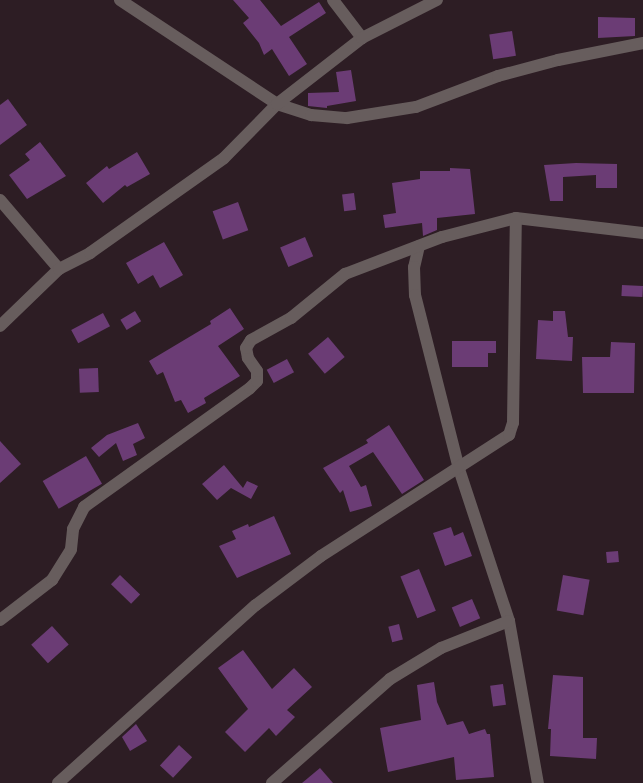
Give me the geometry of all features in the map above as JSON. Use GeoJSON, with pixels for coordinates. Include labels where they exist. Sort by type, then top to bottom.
{"type":"FeatureCollection","features":[{"type":"Feature","properties":{"kind":"street"},"geometry":{"type":"LineString","coordinates":[[120,0],[277,104],[311,115],[346,118],[416,107],[498,76],[558,60],[643,43]]}},
{"type":"Feature","properties":{"kind":"street"},"geometry":{"type":"LineString","coordinates":[[333,0],[362,38]]}},
{"type":"Feature","properties":{"kind":"street"},"geometry":{"type":"LineString","coordinates":[[0,326],[59,269],[90,253],[224,158],[277,104],[362,38],[437,0]]}},
{"type":"Feature","properties":{"kind":"street"},"geometry":{"type":"LineString","coordinates":[[0,200],[59,269]]}},
{"type":"Feature","properties":{"kind":"street"},"geometry":{"type":"LineString","coordinates":[[0,620],[52,580],[72,549],[73,529],[84,507],[257,381],[257,371],[248,358],[246,348],[251,340],[291,318],[345,274],[419,246],[487,224],[516,218],[643,233]]}},
{"type":"Feature","properties":{"kind":"street"},"geometry":{"type":"LineString","coordinates":[[58,783],[256,605],[321,556],[503,441],[513,424],[516,218]]}},
{"type":"Feature","properties":{"kind":"street"},"geometry":{"type":"LineString","coordinates":[[419,246],[414,267],[415,295],[459,469],[509,621],[538,783]]}},
{"type":"Feature","properties":{"kind":"street"},"geometry":{"type":"LineString","coordinates":[[272,783],[390,679],[440,648],[509,621]]}},
{"type":"Feature","properties":{"kind":"building"},"geometry":{"type":"Polygon","coordinates":[[[233,0],[260,0],[281,26],[319,2],[326,13],[289,37],[307,64],[289,76],[272,49],[264,55],[259,43],[243,23],[249,18],[233,0]]]}},
{"type":"Feature","properties":{"kind":"building"},"geometry":{"type":"Polygon","coordinates":[[[598,17],[635,18],[635,36],[598,38],[598,17]]]}},
{"type":"Feature","properties":{"kind":"building"},"geometry":{"type":"Polygon","coordinates":[[[512,31],[516,56],[493,59],[489,35],[512,31]]]}},
{"type":"Feature","properties":{"kind":"building"},"geometry":{"type":"Polygon","coordinates":[[[351,70],[356,101],[327,106],[327,108],[308,106],[308,93],[339,92],[336,72],[351,70]]]}},
{"type":"Feature","properties":{"kind":"building"},"geometry":{"type":"Polygon","coordinates":[[[8,99],[27,125],[0,145],[0,105],[8,99]]]}},
{"type":"Feature","properties":{"kind":"building"},"geometry":{"type":"Polygon","coordinates":[[[40,142],[66,176],[27,199],[9,175],[30,160],[25,154],[40,142]]]}},
{"type":"Feature","properties":{"kind":"building"},"geometry":{"type":"Polygon","coordinates":[[[137,152],[150,174],[127,187],[125,185],[103,203],[86,183],[107,166],[109,169],[137,152]]]}},
{"type":"Feature","properties":{"kind":"building"},"geometry":{"type":"Polygon","coordinates":[[[576,163],[617,164],[617,188],[596,188],[596,175],[563,177],[563,201],[550,201],[544,165],[576,163]]]}},
{"type":"Feature","properties":{"kind":"building"},"geometry":{"type":"Polygon","coordinates":[[[450,168],[470,169],[475,214],[437,218],[437,230],[423,236],[422,223],[385,228],[383,215],[396,213],[392,183],[420,179],[420,171],[450,171],[450,168]]]}},
{"type":"Feature","properties":{"kind":"building"},"geometry":{"type":"Polygon","coordinates":[[[354,193],[356,210],[344,211],[342,194],[354,193]]]}},
{"type":"Feature","properties":{"kind":"building"},"geometry":{"type":"Polygon","coordinates":[[[238,202],[248,230],[223,239],[213,211],[238,202]]]}},
{"type":"Feature","properties":{"kind":"building"},"geometry":{"type":"Polygon","coordinates":[[[305,237],[313,256],[288,267],[280,248],[305,237]]]}},
{"type":"Feature","properties":{"kind":"building"},"geometry":{"type":"Polygon","coordinates":[[[164,242],[183,275],[160,288],[153,275],[138,284],[126,263],[164,242]]]}},
{"type":"Feature","properties":{"kind":"building"},"geometry":{"type":"Polygon","coordinates":[[[622,285],[643,286],[642,297],[621,296],[622,285]]]}},
{"type":"Feature","properties":{"kind":"building"},"geometry":{"type":"Polygon","coordinates":[[[230,308],[244,329],[218,346],[240,376],[204,398],[206,403],[188,413],[181,400],[175,402],[163,372],[157,375],[149,361],[211,324],[210,321],[230,308]]]}},
{"type":"Feature","properties":{"kind":"building"},"geometry":{"type":"Polygon","coordinates":[[[135,311],[141,321],[127,330],[120,320],[135,311]]]}},
{"type":"Feature","properties":{"kind":"building"},"geometry":{"type":"Polygon","coordinates":[[[553,311],[565,311],[568,337],[573,337],[572,361],[536,359],[538,320],[553,321],[553,311]]]}},
{"type":"Feature","properties":{"kind":"building"},"geometry":{"type":"Polygon","coordinates":[[[103,313],[110,326],[78,343],[71,330],[103,313]]]}},
{"type":"Feature","properties":{"kind":"building"},"geometry":{"type":"Polygon","coordinates":[[[328,337],[345,357],[325,374],[308,354],[328,337]]]}},
{"type":"Feature","properties":{"kind":"building"},"geometry":{"type":"Polygon","coordinates":[[[452,341],[496,341],[496,353],[488,353],[488,367],[452,367],[452,341]]]}},
{"type":"Feature","properties":{"kind":"building"},"geometry":{"type":"Polygon","coordinates":[[[611,342],[635,343],[634,393],[583,393],[582,357],[610,357],[611,342]]]}},
{"type":"Feature","properties":{"kind":"building"},"geometry":{"type":"Polygon","coordinates":[[[287,359],[294,372],[274,383],[267,370],[287,359]]]}},
{"type":"Feature","properties":{"kind":"building"},"geometry":{"type":"Polygon","coordinates":[[[98,368],[99,392],[80,393],[79,369],[98,368]]]}},
{"type":"Feature","properties":{"kind":"building"},"geometry":{"type":"Polygon","coordinates":[[[138,423],[145,438],[133,444],[137,455],[123,461],[116,443],[99,457],[91,448],[107,435],[138,423]]]}},
{"type":"Feature","properties":{"kind":"building"},"geometry":{"type":"Polygon","coordinates":[[[389,425],[424,480],[402,494],[373,452],[349,466],[361,487],[366,485],[372,506],[350,512],[343,490],[340,493],[323,468],[368,443],[366,440],[389,425]]]}},
{"type":"Feature","properties":{"kind":"building"},"geometry":{"type":"Polygon","coordinates":[[[0,441],[21,464],[0,483],[0,441]]]}},
{"type":"Feature","properties":{"kind":"building"},"geometry":{"type":"Polygon","coordinates":[[[86,456],[102,484],[59,509],[43,481],[86,456]]]}},
{"type":"Feature","properties":{"kind":"building"},"geometry":{"type":"Polygon","coordinates":[[[224,465],[243,488],[247,481],[258,486],[251,499],[231,488],[217,500],[202,484],[224,465]]]}},
{"type":"Feature","properties":{"kind":"building"},"geometry":{"type":"Polygon","coordinates":[[[274,516],[291,554],[237,578],[219,546],[236,539],[232,531],[248,524],[249,527],[274,516]]]}},
{"type":"Feature","properties":{"kind":"building"},"geometry":{"type":"Polygon","coordinates":[[[451,527],[454,536],[463,532],[472,556],[445,566],[433,533],[451,527]]]}},
{"type":"Feature","properties":{"kind":"building"},"geometry":{"type":"Polygon","coordinates":[[[618,551],[619,562],[607,563],[606,552],[618,551]]]}},
{"type":"Feature","properties":{"kind":"building"},"geometry":{"type":"Polygon","coordinates":[[[419,569],[436,611],[417,618],[400,576],[419,569]]]}},
{"type":"Feature","properties":{"kind":"building"},"geometry":{"type":"Polygon","coordinates":[[[120,575],[140,594],[131,604],[111,584],[120,575]]]}},
{"type":"Feature","properties":{"kind":"building"},"geometry":{"type":"Polygon","coordinates":[[[563,575],[590,580],[583,615],[557,610],[563,575]]]}},
{"type":"Feature","properties":{"kind":"building"},"geometry":{"type":"Polygon","coordinates":[[[472,599],[480,618],[460,627],[452,608],[472,599]]]}},
{"type":"Feature","properties":{"kind":"building"},"geometry":{"type":"Polygon","coordinates":[[[399,624],[403,640],[392,642],[388,627],[399,624]]]}},
{"type":"Feature","properties":{"kind":"building"},"geometry":{"type":"Polygon","coordinates":[[[52,626],[69,645],[48,663],[31,645],[52,626]]]}},
{"type":"Feature","properties":{"kind":"building"},"geometry":{"type":"Polygon","coordinates":[[[243,650],[272,689],[294,668],[312,687],[287,710],[295,717],[276,736],[269,728],[245,752],[225,732],[248,709],[218,668],[243,650]]]}},
{"type":"Feature","properties":{"kind":"building"},"geometry":{"type":"Polygon","coordinates":[[[553,675],[583,677],[583,738],[597,738],[596,759],[550,756],[551,729],[548,729],[553,675]]]}},
{"type":"Feature","properties":{"kind":"building"},"geometry":{"type":"Polygon","coordinates":[[[434,682],[437,702],[447,725],[463,721],[469,734],[485,729],[487,734],[490,734],[494,777],[456,780],[454,757],[388,772],[380,728],[421,720],[417,685],[434,682]]]}},
{"type":"Feature","properties":{"kind":"building"},"geometry":{"type":"Polygon","coordinates":[[[503,684],[506,705],[493,707],[490,686],[503,684]]]}},
{"type":"Feature","properties":{"kind":"building"},"geometry":{"type":"Polygon","coordinates":[[[136,724],[147,741],[130,751],[122,737],[136,724]]]}},
{"type":"Feature","properties":{"kind":"building"},"geometry":{"type":"Polygon","coordinates":[[[179,745],[192,757],[173,778],[160,765],[179,745]]]}},
{"type":"Feature","properties":{"kind":"building"},"geometry":{"type":"Polygon","coordinates":[[[320,768],[333,783],[302,783],[320,768]]]}}]}
